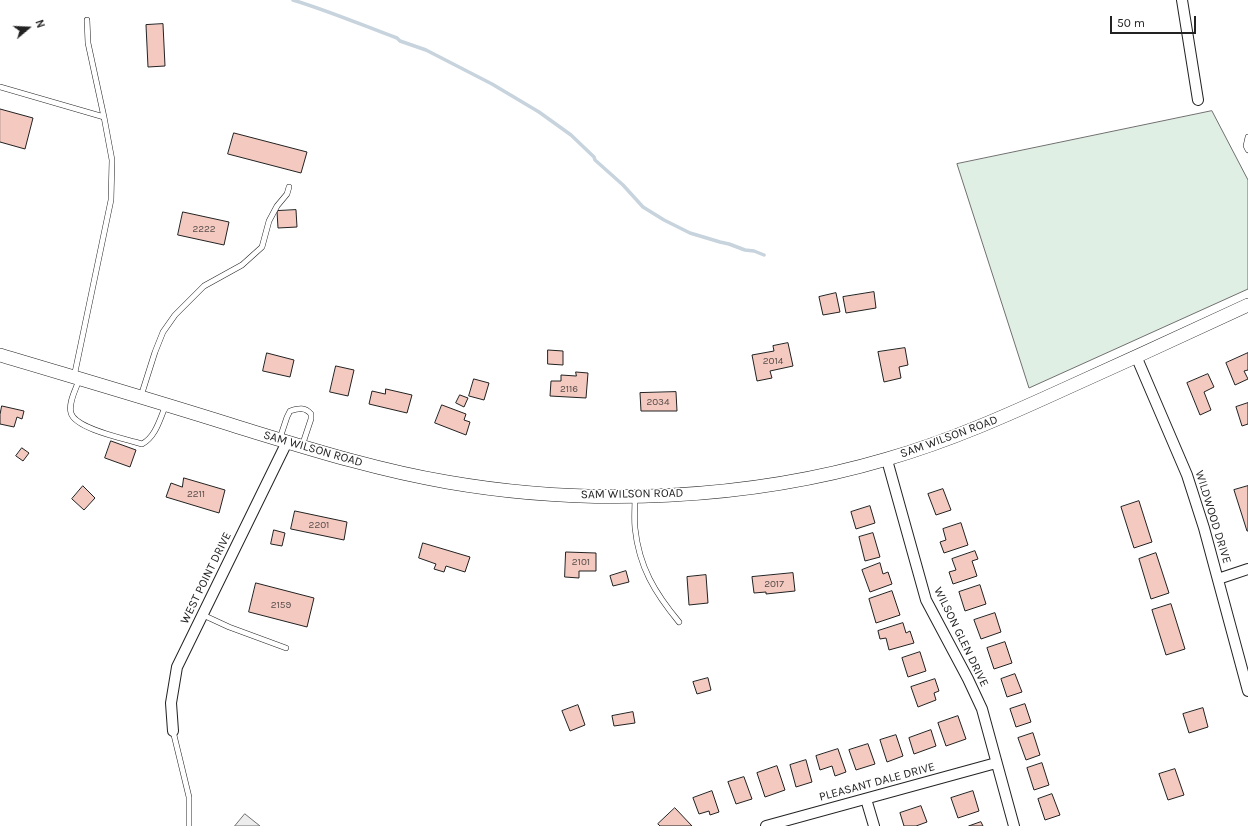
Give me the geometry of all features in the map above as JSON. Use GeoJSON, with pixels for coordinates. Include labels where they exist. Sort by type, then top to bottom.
{"type":"FeatureCollection","features":[{"type":"Feature","properties":{"kind":"street"},"geometry":{"type":"LineString","coordinates":[[1182,0],[1198,100]]}},
{"type":"Feature","properties":{"kind":"street","name":"SAM WILSON ROAD"},"geometry":{"type":"LineString","coordinates":[[0,355],[302,446],[371,466],[416,476],[470,486],[551,494],[635,496],[689,494],[771,485],[827,475],[887,460],[995,420],[1248,306]]}},
{"type":"Feature","properties":{"kind":"street","name":"WILDWOOD DRIVE"},"geometry":{"type":"LineString","coordinates":[[1136,356],[1187,475],[1204,528],[1248,691]]}},
{"type":"Feature","properties":{"kind":"street","name":"WEST POINT DRIVE"},"geometry":{"type":"LineString","coordinates":[[173,731],[171,703],[177,667],[203,615],[283,440]]}},
{"type":"Feature","properties":{"kind":"street","name":"WILSON GLEN DRIVE"},"geometry":{"type":"LineString","coordinates":[[887,460],[926,600],[968,679],[982,709],[1014,826]]}},
{"type":"Feature","properties":{"kind":"street"},"geometry":{"type":"LineString","coordinates":[[1218,579],[1248,569]]}},
{"type":"Feature","properties":{"kind":"street","name":"PLEASANT DALE DRIVE"},"geometry":{"type":"LineString","coordinates":[[766,826],[996,763]]}},
{"type":"Feature","properties":{"kind":"street"},"geometry":{"type":"LineString","coordinates":[[866,799],[874,826]]}},
{"type":"Feature","properties":{"kind":"lane"},"geometry":{"type":"LineString","coordinates":[[87,20],[88,43],[112,160],[111,200],[71,406],[71,414],[86,427],[142,444],[147,442],[154,432],[166,405]]}},
{"type":"Feature","properties":{"kind":"lane"},"geometry":{"type":"LineString","coordinates":[[0,87],[104,117]]}},
{"type":"Feature","properties":{"kind":"lane"},"geometry":{"type":"LineString","coordinates":[[1248,137],[1246,146],[1248,150]]}},
{"type":"Feature","properties":{"kind":"lane"},"geometry":{"type":"LineString","coordinates":[[141,397],[163,332],[175,315],[204,286],[242,265],[262,247],[269,221],[277,206],[287,194],[289,187]]}},
{"type":"Feature","properties":{"kind":"lane"},"geometry":{"type":"LineString","coordinates":[[283,440],[287,417],[290,411],[302,408],[308,410],[311,414],[311,419],[302,446]]}},
{"type":"Feature","properties":{"kind":"lane"},"geometry":{"type":"LineString","coordinates":[[635,496],[635,528],[638,549],[644,569],[662,602],[679,622]]}},
{"type":"Feature","properties":{"kind":"lane"},"geometry":{"type":"LineString","coordinates":[[203,615],[229,627],[286,648]]}},
{"type":"Feature","properties":{"kind":"lane"},"geometry":{"type":"LineString","coordinates":[[173,731],[189,797],[189,826]]}},
{"type":"Feature","properties":{"kind":"green space"},"geometry":{"type":"Polygon","coordinates":[[[1212,111],[1248,180],[1248,289],[1029,388],[957,164],[1212,111]]]}},
{"type":"Feature","properties":{"kind":"shaded area"},"geometry":{"type":"Polygon","coordinates":[[[245,814],[260,826],[235,826],[245,814]]]}},
{"type":"Feature","properties":{"kind":"building"},"geometry":{"type":"Polygon","coordinates":[[[163,24],[165,66],[148,67],[146,25],[163,24]]]}},
{"type":"Feature","properties":{"kind":"building"},"geometry":{"type":"Polygon","coordinates":[[[0,109],[33,118],[25,149],[0,142],[0,109]]]}},
{"type":"Feature","properties":{"kind":"building"},"geometry":{"type":"Polygon","coordinates":[[[234,133],[307,152],[301,173],[228,154],[234,133]]]}},
{"type":"Feature","properties":{"kind":"building"},"geometry":{"type":"Polygon","coordinates":[[[296,210],[297,227],[278,228],[277,211],[296,210]]]}},
{"type":"Feature","properties":{"kind":"building"},"geometry":{"type":"Polygon","coordinates":[[[183,212],[229,222],[224,245],[178,235],[183,212]]]}},
{"type":"Feature","properties":{"kind":"building"},"geometry":{"type":"Polygon","coordinates":[[[874,292],[876,308],[846,313],[843,297],[874,292]]]}},
{"type":"Feature","properties":{"kind":"building"},"geometry":{"type":"Polygon","coordinates":[[[836,293],[840,312],[823,315],[819,297],[836,293]]]}},
{"type":"Feature","properties":{"kind":"building"},"geometry":{"type":"Polygon","coordinates":[[[788,343],[793,366],[770,371],[772,378],[757,381],[752,355],[774,351],[773,346],[788,343]]]}},
{"type":"Feature","properties":{"kind":"building"},"geometry":{"type":"Polygon","coordinates":[[[905,348],[908,365],[899,367],[901,378],[884,382],[878,352],[905,348]]]}},
{"type":"Feature","properties":{"kind":"building"},"geometry":{"type":"Polygon","coordinates":[[[548,350],[563,351],[563,365],[548,364],[548,350]]]}},
{"type":"Feature","properties":{"kind":"building"},"geometry":{"type":"Polygon","coordinates":[[[267,353],[294,360],[290,377],[263,371],[267,353]]]}},
{"type":"Feature","properties":{"kind":"building"},"geometry":{"type":"Polygon","coordinates":[[[1248,353],[1248,370],[1244,371],[1248,379],[1235,385],[1226,363],[1248,353]]]}},
{"type":"Feature","properties":{"kind":"building"},"geometry":{"type":"Polygon","coordinates":[[[336,366],[354,370],[348,396],[330,392],[336,366]]]}},
{"type":"Feature","properties":{"kind":"building"},"geometry":{"type":"Polygon","coordinates":[[[576,372],[588,373],[586,398],[550,396],[551,381],[561,381],[561,375],[576,376],[576,372]]]}},
{"type":"Feature","properties":{"kind":"building"},"geometry":{"type":"Polygon","coordinates":[[[1208,374],[1214,387],[1204,392],[1211,410],[1200,415],[1187,383],[1208,374]]]}},
{"type":"Feature","properties":{"kind":"building"},"geometry":{"type":"Polygon","coordinates":[[[474,379],[489,383],[484,400],[469,396],[474,379]]]}},
{"type":"Feature","properties":{"kind":"building"},"geometry":{"type":"Polygon","coordinates":[[[386,389],[412,395],[407,413],[369,404],[372,391],[385,394],[386,389]]]}},
{"type":"Feature","properties":{"kind":"building"},"geometry":{"type":"Polygon","coordinates":[[[676,392],[677,411],[641,411],[640,393],[676,392]]]}},
{"type":"Feature","properties":{"kind":"building"},"geometry":{"type":"Polygon","coordinates":[[[460,395],[468,398],[464,407],[456,403],[460,395]]]}},
{"type":"Feature","properties":{"kind":"building"},"geometry":{"type":"Polygon","coordinates":[[[1248,403],[1248,424],[1242,426],[1236,407],[1248,403]]]}},
{"type":"Feature","properties":{"kind":"building"},"geometry":{"type":"Polygon","coordinates":[[[442,405],[466,414],[464,420],[470,422],[466,435],[435,423],[442,405]]]}},
{"type":"Feature","properties":{"kind":"building"},"geometry":{"type":"Polygon","coordinates":[[[2,406],[24,411],[22,419],[17,417],[14,427],[0,424],[2,406]]]}},
{"type":"Feature","properties":{"kind":"building"},"geometry":{"type":"Polygon","coordinates":[[[111,441],[136,450],[130,467],[105,458],[111,441]]]}},
{"type":"Feature","properties":{"kind":"building"},"geometry":{"type":"Polygon","coordinates":[[[22,448],[29,453],[23,461],[16,456],[22,448]]]}},
{"type":"Feature","properties":{"kind":"building"},"geometry":{"type":"Polygon","coordinates":[[[184,478],[225,490],[219,513],[166,497],[171,483],[182,487],[184,478]]]}},
{"type":"Feature","properties":{"kind":"building"},"geometry":{"type":"Polygon","coordinates":[[[83,486],[95,498],[84,510],[72,499],[83,486]]]}},
{"type":"Feature","properties":{"kind":"building"},"geometry":{"type":"Polygon","coordinates":[[[1248,486],[1248,531],[1247,531],[1234,490],[1248,486]]]}},
{"type":"Feature","properties":{"kind":"building"},"geometry":{"type":"Polygon","coordinates":[[[943,489],[951,510],[936,515],[928,494],[943,489]]]}},
{"type":"Feature","properties":{"kind":"building"},"geometry":{"type":"Polygon","coordinates":[[[1139,501],[1152,542],[1134,548],[1121,507],[1139,501]]]}},
{"type":"Feature","properties":{"kind":"building"},"geometry":{"type":"Polygon","coordinates":[[[870,506],[875,523],[856,529],[851,512],[870,506]]]}},
{"type":"Feature","properties":{"kind":"building"},"geometry":{"type":"Polygon","coordinates":[[[295,511],[347,522],[344,540],[291,529],[295,511]]]}},
{"type":"Feature","properties":{"kind":"building"},"geometry":{"type":"Polygon","coordinates":[[[961,523],[968,545],[944,553],[940,542],[946,540],[943,529],[961,523]]]}},
{"type":"Feature","properties":{"kind":"building"},"geometry":{"type":"Polygon","coordinates":[[[274,530],[285,533],[282,546],[271,544],[274,530]]]}},
{"type":"Feature","properties":{"kind":"building"},"geometry":{"type":"Polygon","coordinates":[[[873,533],[880,557],[865,561],[859,537],[873,533]]]}},
{"type":"Feature","properties":{"kind":"building"},"geometry":{"type":"Polygon","coordinates":[[[423,543],[470,557],[465,572],[446,566],[444,572],[434,569],[436,564],[419,558],[423,543]]]}},
{"type":"Feature","properties":{"kind":"building"},"geometry":{"type":"Polygon","coordinates":[[[975,551],[978,559],[972,561],[977,576],[953,584],[949,572],[956,570],[952,559],[975,551]]]}},
{"type":"Feature","properties":{"kind":"building"},"geometry":{"type":"Polygon","coordinates":[[[566,552],[596,553],[596,571],[579,571],[579,578],[565,577],[566,552]]]}},
{"type":"Feature","properties":{"kind":"building"},"geometry":{"type":"Polygon","coordinates":[[[1156,553],[1169,593],[1151,599],[1139,559],[1156,553]]]}},
{"type":"Feature","properties":{"kind":"building"},"geometry":{"type":"Polygon","coordinates":[[[880,563],[883,574],[888,572],[892,584],[870,592],[862,570],[880,563]]]}},
{"type":"Feature","properties":{"kind":"building"},"geometry":{"type":"Polygon","coordinates":[[[626,571],[629,582],[613,586],[610,576],[626,571]]]}},
{"type":"Feature","properties":{"kind":"building"},"geometry":{"type":"Polygon","coordinates":[[[793,573],[795,591],[766,594],[766,592],[754,593],[752,577],[793,573]]]}},
{"type":"Feature","properties":{"kind":"building"},"geometry":{"type":"Polygon","coordinates":[[[706,575],[708,603],[689,605],[687,577],[706,575]]]}},
{"type":"Feature","properties":{"kind":"building"},"geometry":{"type":"Polygon","coordinates":[[[256,583],[314,598],[307,627],[249,612],[256,583]]]}},
{"type":"Feature","properties":{"kind":"building"},"geometry":{"type":"Polygon","coordinates":[[[980,585],[986,604],[965,611],[959,592],[980,585]]]}},
{"type":"Feature","properties":{"kind":"building"},"geometry":{"type":"Polygon","coordinates":[[[892,591],[900,615],[876,623],[869,599],[892,591]]]}},
{"type":"Feature","properties":{"kind":"building"},"geometry":{"type":"Polygon","coordinates":[[[1171,604],[1185,649],[1166,655],[1152,610],[1171,604]]]}},
{"type":"Feature","properties":{"kind":"building"},"geometry":{"type":"Polygon","coordinates":[[[995,613],[1001,632],[981,639],[974,620],[995,613]]]}},
{"type":"Feature","properties":{"kind":"building"},"geometry":{"type":"Polygon","coordinates":[[[903,623],[906,633],[910,631],[914,643],[889,650],[886,638],[880,639],[878,631],[903,623]]]}},
{"type":"Feature","properties":{"kind":"building"},"geometry":{"type":"Polygon","coordinates":[[[1005,642],[1012,663],[994,669],[987,648],[1005,642]]]}},
{"type":"Feature","properties":{"kind":"building"},"geometry":{"type":"Polygon","coordinates":[[[920,652],[926,671],[908,677],[902,658],[920,652]]]}},
{"type":"Feature","properties":{"kind":"building"},"geometry":{"type":"Polygon","coordinates":[[[1015,674],[1022,692],[1007,697],[1001,679],[1015,674]]]}},
{"type":"Feature","properties":{"kind":"building"},"geometry":{"type":"Polygon","coordinates":[[[708,678],[711,690],[697,694],[693,682],[708,678]]]}},
{"type":"Feature","properties":{"kind":"building"},"geometry":{"type":"Polygon","coordinates":[[[935,679],[939,691],[934,693],[936,700],[918,707],[911,687],[935,679]]]}},
{"type":"Feature","properties":{"kind":"building"},"geometry":{"type":"Polygon","coordinates":[[[1025,704],[1031,722],[1016,727],[1010,709],[1025,704]]]}},
{"type":"Feature","properties":{"kind":"building"},"geometry":{"type":"Polygon","coordinates":[[[578,705],[585,725],[570,731],[562,711],[578,705]]]}},
{"type":"Feature","properties":{"kind":"building"},"geometry":{"type":"Polygon","coordinates":[[[1203,708],[1208,727],[1189,733],[1183,714],[1203,708]]]}},
{"type":"Feature","properties":{"kind":"building"},"geometry":{"type":"Polygon","coordinates":[[[633,712],[635,723],[614,726],[612,716],[633,712]]]}},
{"type":"Feature","properties":{"kind":"building"},"geometry":{"type":"Polygon","coordinates":[[[958,716],[966,739],[946,746],[938,723],[958,716]]]}},
{"type":"Feature","properties":{"kind":"building"},"geometry":{"type":"Polygon","coordinates":[[[931,730],[936,746],[914,754],[909,738],[931,730]]]}},
{"type":"Feature","properties":{"kind":"building"},"geometry":{"type":"Polygon","coordinates":[[[1033,733],[1040,755],[1026,760],[1018,738],[1033,733]]]}},
{"type":"Feature","properties":{"kind":"building"},"geometry":{"type":"Polygon","coordinates":[[[896,735],[903,756],[887,762],[880,740],[896,735]]]}},
{"type":"Feature","properties":{"kind":"building"},"geometry":{"type":"Polygon","coordinates":[[[868,744],[875,764],[856,770],[849,750],[868,744]]]}},
{"type":"Feature","properties":{"kind":"building"},"geometry":{"type":"Polygon","coordinates":[[[838,749],[846,772],[835,776],[832,766],[820,770],[816,756],[838,749]]]}},
{"type":"Feature","properties":{"kind":"building"},"geometry":{"type":"Polygon","coordinates":[[[806,760],[812,782],[796,787],[790,765],[806,760]]]}},
{"type":"Feature","properties":{"kind":"building"},"geometry":{"type":"Polygon","coordinates":[[[1042,763],[1049,785],[1034,790],[1027,768],[1042,763]]]}},
{"type":"Feature","properties":{"kind":"building"},"geometry":{"type":"Polygon","coordinates":[[[777,766],[785,790],[765,797],[757,773],[777,766]]]}},
{"type":"Feature","properties":{"kind":"building"},"geometry":{"type":"Polygon","coordinates":[[[1175,769],[1184,795],[1168,800],[1159,774],[1175,769]]]}},
{"type":"Feature","properties":{"kind":"building"},"geometry":{"type":"Polygon","coordinates":[[[744,777],[752,799],[736,804],[728,782],[744,777]]]}},
{"type":"Feature","properties":{"kind":"building"},"geometry":{"type":"Polygon","coordinates":[[[712,791],[719,812],[710,815],[709,811],[699,814],[693,798],[712,791]]]}},
{"type":"Feature","properties":{"kind":"building"},"geometry":{"type":"Polygon","coordinates":[[[973,791],[979,811],[958,818],[951,798],[973,791]]]}},
{"type":"Feature","properties":{"kind":"building"},"geometry":{"type":"Polygon","coordinates":[[[1052,794],[1060,815],[1045,820],[1038,799],[1052,794]]]}},
{"type":"Feature","properties":{"kind":"building"},"geometry":{"type":"Polygon","coordinates":[[[921,806],[927,822],[916,826],[904,826],[900,813],[921,806]]]}},
{"type":"Feature","properties":{"kind":"building"},"geometry":{"type":"Polygon","coordinates":[[[675,808],[692,826],[660,826],[658,824],[675,808]]]}},
{"type":"Feature","properties":{"kind":"building"},"geometry":{"type":"Polygon","coordinates":[[[981,822],[983,826],[969,826],[981,822]]]}},
{"type":"Feature","properties":{"kind":"waterway"},"geometry":{"type":"LineString","coordinates":[[293,0],[345,18],[426,50],[492,84],[539,112],[571,135],[594,157],[595,160],[623,185],[643,207],[664,220],[690,233],[764,255]]}}]}
